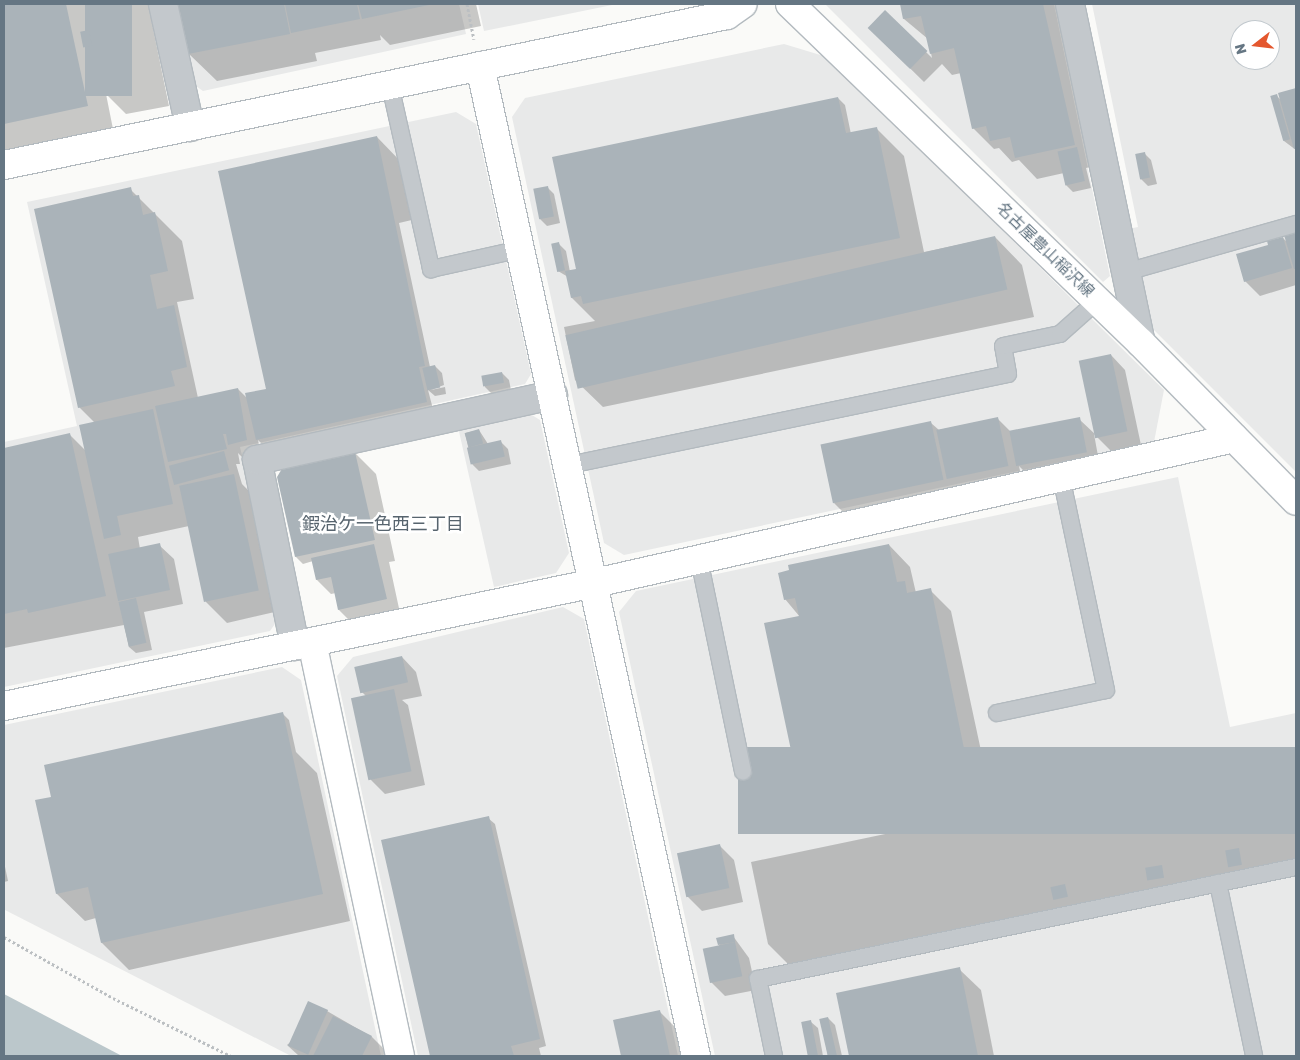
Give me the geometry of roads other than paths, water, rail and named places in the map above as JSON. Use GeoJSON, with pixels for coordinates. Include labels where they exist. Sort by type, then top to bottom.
{"type":"FeatureCollection","features":[{"type":"Feature","properties":{"kind":"street"},"geometry":{"type":"LineString","coordinates":[[164,4],[190,127]]}},
{"type":"Feature","properties":{"kind":"street"},"geometry":{"type":"LineString","coordinates":[[4,165],[727,15],[743,4]]}},
{"type":"Feature","properties":{"kind":"street","name":"名古屋豊山稲沢線"},"geometry":{"type":"LineString","coordinates":[[790,4],[1141,343],[1296,501]]}},
{"type":"Feature","properties":{"kind":"street"},"geometry":{"type":"LineString","coordinates":[[1070,4],[1141,343]]}},
{"type":"Feature","properties":{"kind":"street"},"geometry":{"type":"LineString","coordinates":[[480,66],[595,582],[696,1056]]}},
{"type":"Feature","properties":{"kind":"street"},"geometry":{"type":"LineString","coordinates":[[400,1056],[303,644],[257,460],[553,395]]}},
{"type":"Feature","properties":{"kind":"street"},"geometry":{"type":"LineString","coordinates":[[4,706],[595,582],[1234,438]]}},
{"type":"Feature","properties":{"kind":"lane"},"geometry":{"type":"LineString","coordinates":[[390,85],[431,269],[521,248]]}},
{"type":"Feature","properties":{"kind":"lane"},"geometry":{"type":"LineString","coordinates":[[1126,272],[1296,224]]}},
{"type":"Feature","properties":{"kind":"lane"},"geometry":{"type":"LineString","coordinates":[[569,466],[1008,374],[1003,346],[1060,334],[1097,300]]}},
{"type":"Feature","properties":{"kind":"lane"},"geometry":{"type":"LineString","coordinates":[[998,713],[1106,690],[1060,477]]}},
{"type":"Feature","properties":{"kind":"lane"},"geometry":{"type":"LineString","coordinates":[[698,559],[743,772]]}},
{"type":"Feature","properties":{"kind":"lane"},"geometry":{"type":"LineString","coordinates":[[774,1056],[758,979],[1296,867]]}},
{"type":"Feature","properties":{"kind":"lane"},"geometry":{"type":"LineString","coordinates":[[1218,884],[1254,1056]]}},
{"type":"Feature","properties":{"kind":"district","name":"鍜治ケ一色西三丁目"},"geometry":{"type":"Point","coordinates":[383,524]}}]}
